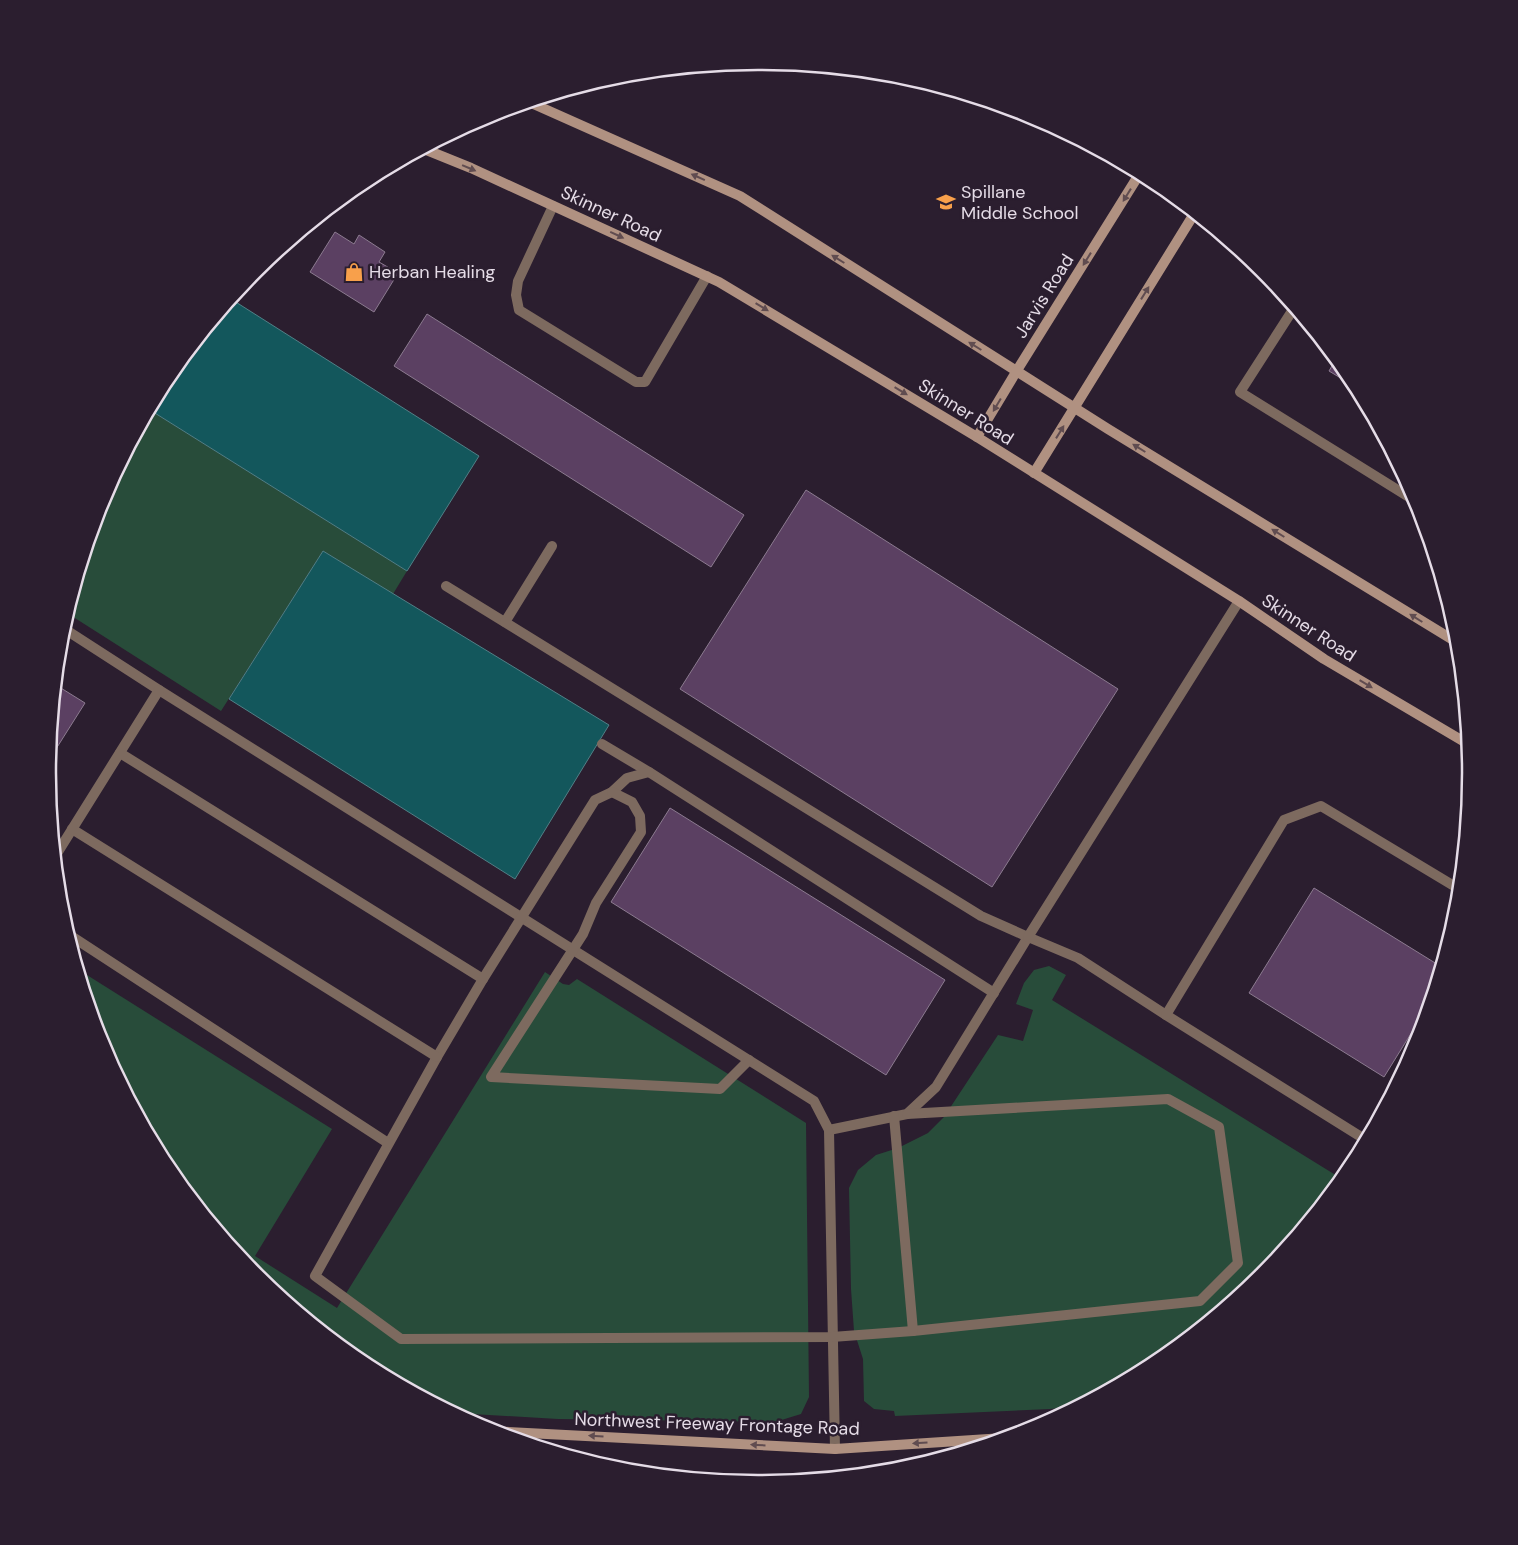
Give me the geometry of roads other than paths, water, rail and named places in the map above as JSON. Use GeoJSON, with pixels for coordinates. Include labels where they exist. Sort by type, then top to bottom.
{"type":"FeatureCollection","features":[{"type":"Feature","properties":{"kind":"street"},"geometry":{"type":"LineString","coordinates":[[537,106],[740,196],[1016,372],[1449,638]]}},
{"type":"Feature","properties":{"kind":"street","name":"Skinner Road"},"geometry":{"type":"LineString","coordinates":[[430,152],[720,282],[978,437],[1239,601],[1324,658],[1461,740]]}},
{"type":"Feature","properties":{"kind":"street","name":"Jarvis Road"},"geometry":{"type":"LineString","coordinates":[[978,437],[1016,372],[1136,180]]}},
{"type":"Feature","properties":{"kind":"street"},"geometry":{"type":"LineString","coordinates":[[1034,473],[1191,219]]}},
{"type":"Feature","properties":{"kind":"street","name":"Northwest Freeway Frontage Road"},"geometry":{"type":"LineString","coordinates":[[515,1431],[835,1449],[980,1440]]}},
{"type":"Feature","properties":{"kind":"lane"},"geometry":{"type":"LineString","coordinates":[[553,206],[518,281],[516,295],[519,310],[636,382],[645,382],[707,276]]}},
{"type":"Feature","properties":{"kind":"lane"},"geometry":{"type":"LineString","coordinates":[[1291,313],[1240,392],[1403,493]]}},
{"type":"Feature","properties":{"kind":"lane"},"geometry":{"type":"LineString","coordinates":[[505,622],[552,546]]}},
{"type":"Feature","properties":{"kind":"lane"},"geometry":{"type":"LineString","coordinates":[[446,586],[981,916],[1078,958],[1360,1136]]}},
{"type":"Feature","properties":{"kind":"lane"},"geometry":{"type":"LineString","coordinates":[[907,1114],[936,1087],[1239,601]]}},
{"type":"Feature","properties":{"kind":"lane"},"geometry":{"type":"LineString","coordinates":[[70,633],[814,1101],[829,1130],[835,1449]]}},
{"type":"Feature","properties":{"kind":"lane"},"geometry":{"type":"LineString","coordinates":[[61,848],[159,690]]}},
{"type":"Feature","properties":{"kind":"lane"},"geometry":{"type":"LineString","coordinates":[[602,744],[649,772],[994,993]]}},
{"type":"Feature","properties":{"kind":"lane"},"geometry":{"type":"LineString","coordinates":[[120,752],[483,979]]}},
{"type":"Feature","properties":{"kind":"lane"},"geometry":{"type":"LineString","coordinates":[[649,772],[627,778],[612,792],[595,800],[483,979],[437,1057],[315,1276],[401,1339],[832,1337],[913,1332],[1200,1301],[1238,1263],[1219,1126],[1168,1099],[907,1114],[829,1130]]}},
{"type":"Feature","properties":{"kind":"lane"},"geometry":{"type":"LineString","coordinates":[[612,792],[632,802],[640,816],[641,832],[596,903],[583,934],[491,1076],[720,1090],[749,1060]]}},
{"type":"Feature","properties":{"kind":"lane"},"geometry":{"type":"LineString","coordinates":[[1166,1015],[1284,820],[1322,806],[1452,885]]}},
{"type":"Feature","properties":{"kind":"lane"},"geometry":{"type":"LineString","coordinates":[[72,829],[437,1057]]}},
{"type":"Feature","properties":{"kind":"lane"},"geometry":{"type":"LineString","coordinates":[[77,940],[388,1143]]}},
{"type":"Feature","properties":{"kind":"lane"},"geometry":{"type":"LineString","coordinates":[[894,1116],[913,1332]]}},
{"type":"Feature","properties":{"kind":"place","name":"Spillane Middle School"},"geometry":{"type":"Point","coordinates":[946,202]}},
{"type":"Feature","properties":{"kind":"place","name":"Herban Healing"},"geometry":{"type":"Point","coordinates":[354,272]}}]}
